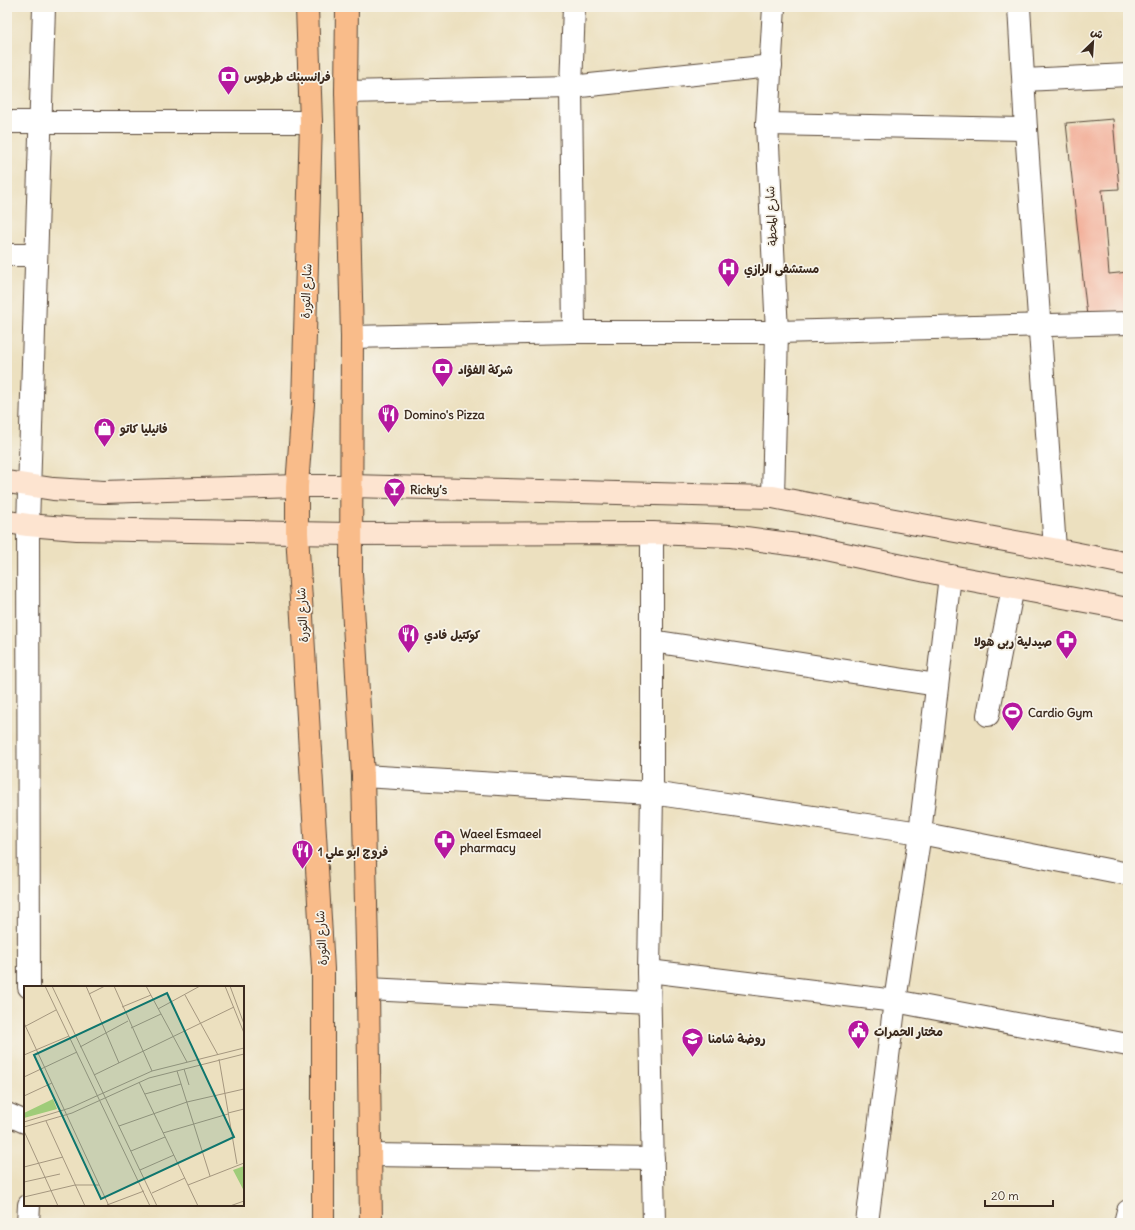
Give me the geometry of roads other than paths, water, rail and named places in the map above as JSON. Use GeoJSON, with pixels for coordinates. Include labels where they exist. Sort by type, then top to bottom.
{"type":"FeatureCollection","features":[{"type":"Feature","properties":{"kind":"main road","name":"شارع الثورة"},"geometry":{"type":"LineString","coordinates":[[307,7],[311,122],[302,404],[297,486],[297,533],[323,969],[323,1223]]}},
{"type":"Feature","properties":{"kind":"main road"},"geometry":{"type":"LineString","coordinates":[[347,7],[346,92],[352,337],[352,486],[350,534],[351,581],[363,776],[371,1155],[371,1223]]}},
{"type":"Feature","properties":{"kind":"main road"},"geometry":{"type":"LineString","coordinates":[[7,482],[53,489],[104,492],[297,486],[352,486],[773,497],[1055,549],[1128,564]]}},
{"type":"Feature","properties":{"kind":"main road"},"geometry":{"type":"LineString","coordinates":[[7,522],[77,529],[350,534],[652,533],[731,536],[812,547],[950,576],[1128,609]]}},
{"type":"Feature","properties":{"kind":"street"},"geometry":{"type":"LineString","coordinates":[[29,986],[28,525],[44,7]]}},
{"type":"Feature","properties":{"kind":"street"},"geometry":{"type":"LineString","coordinates":[[574,7],[571,87],[574,332]]}},
{"type":"Feature","properties":{"kind":"street","name":"شارع المحطة"},"geometry":{"type":"LineString","coordinates":[[773,497],[777,332],[767,124],[774,7]]}},
{"type":"Feature","properties":{"kind":"street"},"geometry":{"type":"LineString","coordinates":[[1019,7],[1055,549]]}},
{"type":"Feature","properties":{"kind":"street"},"geometry":{"type":"LineString","coordinates":[[346,92],[571,87],[771,66]]}},
{"type":"Feature","properties":{"kind":"street"},"geometry":{"type":"LineString","coordinates":[[1024,80],[1128,75]]}},
{"type":"Feature","properties":{"kind":"street"},"geometry":{"type":"LineString","coordinates":[[7,122],[311,122]]}},
{"type":"Feature","properties":{"kind":"street"},"geometry":{"type":"LineString","coordinates":[[767,124],[1026,129]]}},
{"type":"Feature","properties":{"kind":"street"},"geometry":{"type":"LineString","coordinates":[[7,255],[36,255]]}},
{"type":"Feature","properties":{"kind":"street"},"geometry":{"type":"LineString","coordinates":[[352,337],[574,332],[777,332],[1128,323]]}},
{"type":"Feature","properties":{"kind":"street"},"geometry":{"type":"LineString","coordinates":[[652,533],[652,793],[649,1004],[654,1223]]}},
{"type":"Feature","properties":{"kind":"street"},"geometry":{"type":"LineString","coordinates":[[867,1223],[895,1001],[920,833],[950,576]]}},
{"type":"Feature","properties":{"kind":"street"},"geometry":{"type":"LineString","coordinates":[[988,715],[1013,588]]}},
{"type":"Feature","properties":{"kind":"street"},"geometry":{"type":"LineString","coordinates":[[652,641],[938,685]]}},
{"type":"Feature","properties":{"kind":"street"},"geometry":{"type":"LineString","coordinates":[[363,776],[652,793],[920,833],[1128,874]]}},
{"type":"Feature","properties":{"kind":"street"},"geometry":{"type":"LineString","coordinates":[[649,971],[895,1001],[1128,1045]]}},
{"type":"Feature","properties":{"kind":"street"},"geometry":{"type":"LineString","coordinates":[[368,989],[649,1004]]}},
{"type":"Feature","properties":{"kind":"street"},"geometry":{"type":"LineString","coordinates":[[7,1114],[24,1122]]}},
{"type":"Feature","properties":{"kind":"street"},"geometry":{"type":"LineString","coordinates":[[371,1155],[653,1159]]}},
{"type":"Feature","properties":{"kind":"street"},"geometry":{"type":"LineString","coordinates":[[28,1206],[28,1223]]}},
{"type":"Feature","properties":{"kind":"street"},"geometry":{"type":"LineString","coordinates":[[1125,1223],[1128,1211]]}},
{"type":"Feature","properties":{"kind":"place","name":"فرانسبنك طرطوس"},"geometry":{"type":"Point","coordinates":[228,96]}},
{"type":"Feature","properties":{"kind":"place","name":"مستشفى الرازي"},"geometry":{"type":"Point","coordinates":[728,288]}},
{"type":"Feature","properties":{"kind":"place","name":"شركة الفؤاد"},"geometry":{"type":"Point","coordinates":[442,388]}},
{"type":"Feature","properties":{"kind":"place","name":"Domino's Pizza"},"geometry":{"type":"Point","coordinates":[388,434]}},
{"type":"Feature","properties":{"kind":"place","name":"فانيليا كاتو"},"geometry":{"type":"Point","coordinates":[105,448]}},
{"type":"Feature","properties":{"kind":"place","name":"Ricky’s"},"geometry":{"type":"Point","coordinates":[394,508]}},
{"type":"Feature","properties":{"kind":"place","name":"كوكتيل فادي"},"geometry":{"type":"Point","coordinates":[408,654]}},
{"type":"Feature","properties":{"kind":"place","name":"صيدلية ربى هولا"},"geometry":{"type":"Point","coordinates":[1067,660]}},
{"type":"Feature","properties":{"kind":"place","name":"Cardio Gym"},"geometry":{"type":"Point","coordinates":[1013,732]}},
{"type":"Feature","properties":{"kind":"place","name":"Waeel Esmaeel pharmacy"},"geometry":{"type":"Point","coordinates":[444,860]}},
{"type":"Feature","properties":{"kind":"place","name":"فروج ابو علي 1"},"geometry":{"type":"Point","coordinates":[302,870]}},
{"type":"Feature","properties":{"kind":"place","name":"مختار الحمرات"},"geometry":{"type":"Point","coordinates":[858,1050]}},
{"type":"Feature","properties":{"kind":"place","name":"روضة شامنا"},"geometry":{"type":"Point","coordinates":[692,1058]}}]}
